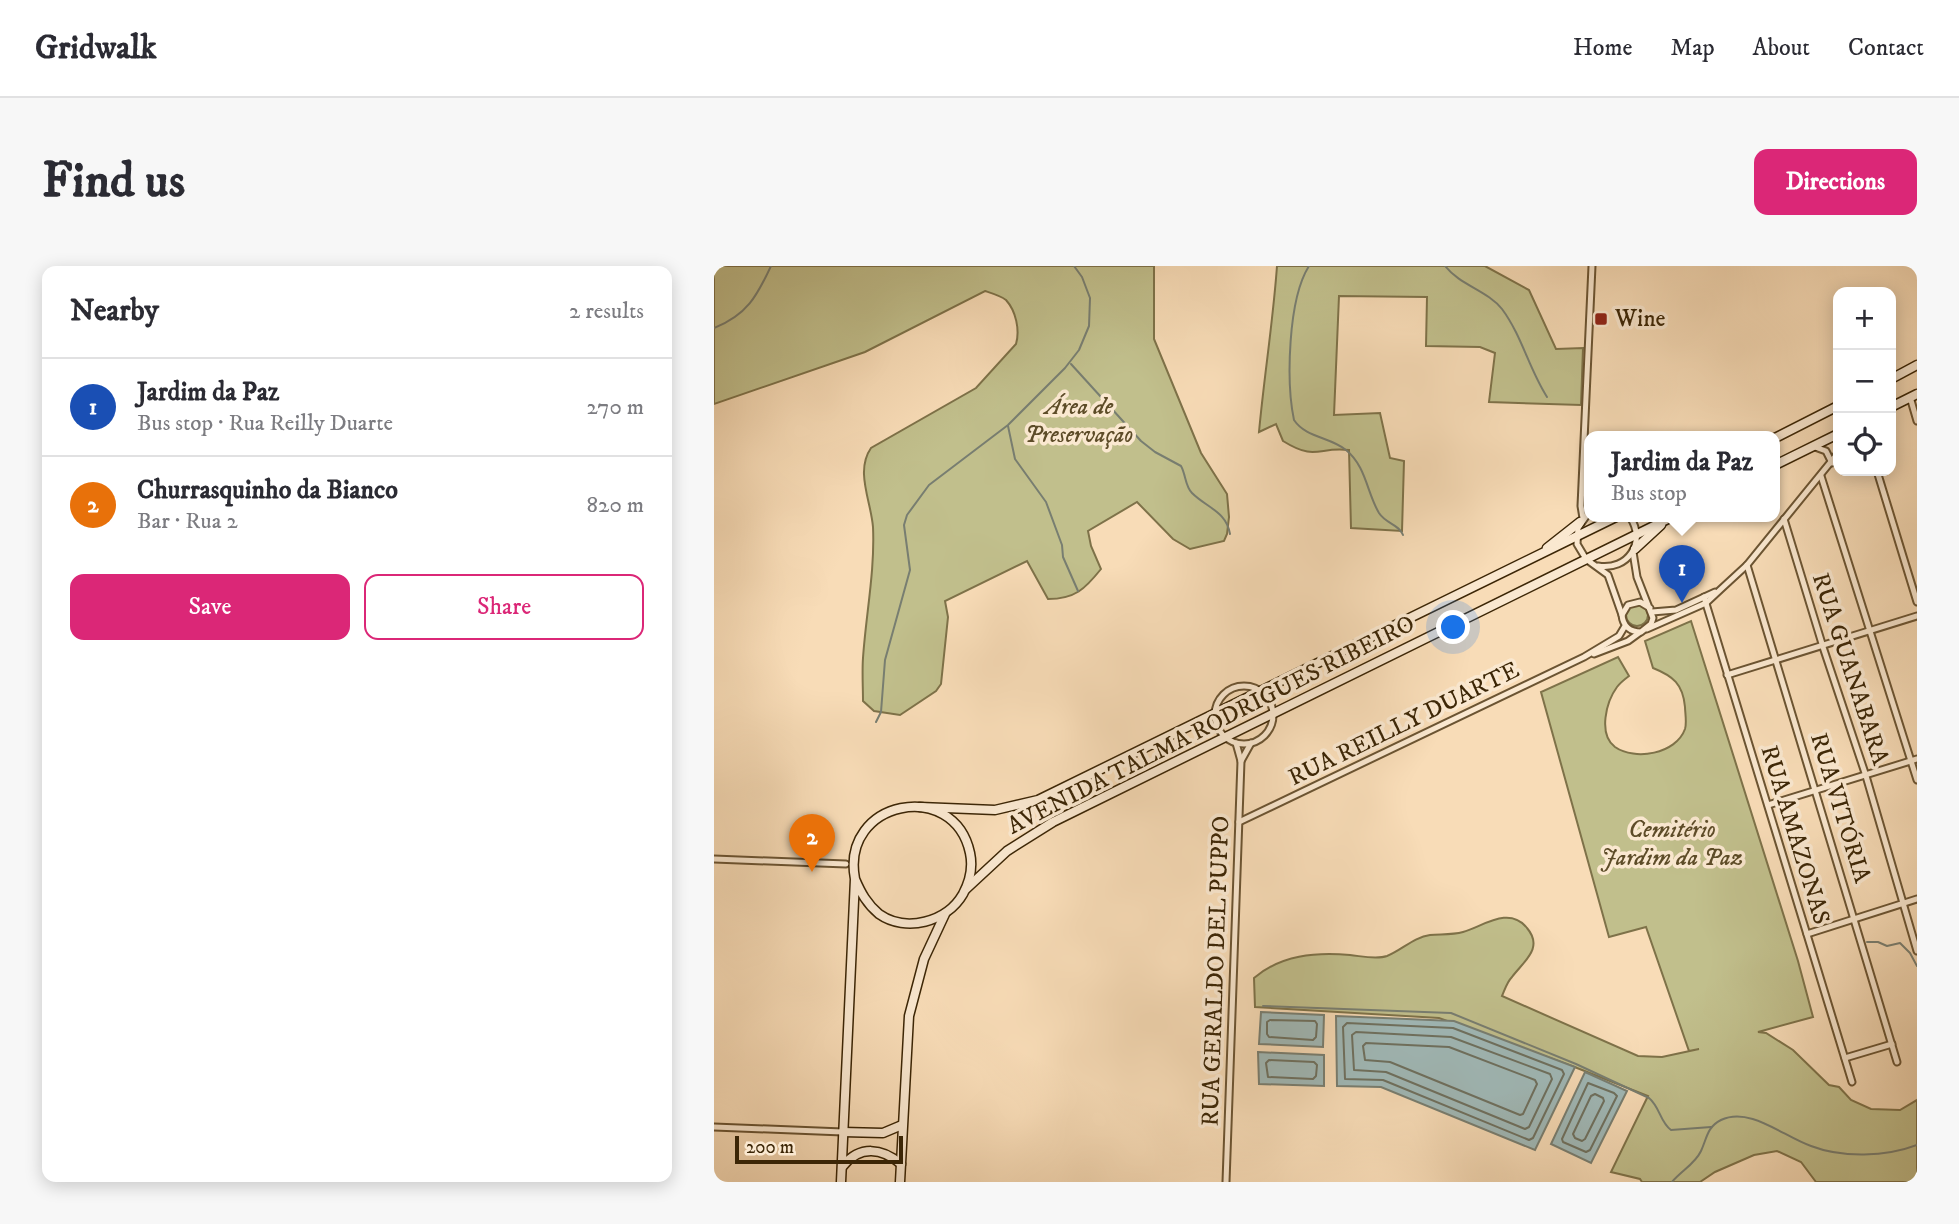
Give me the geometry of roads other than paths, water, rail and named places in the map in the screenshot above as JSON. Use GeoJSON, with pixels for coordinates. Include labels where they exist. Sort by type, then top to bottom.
{"type":"FeatureCollection","features":[{"type":"Feature","properties":{"kind":"main road"},"geometry":{"type":"LineString","coordinates":[[1896,376],[1917,365]]}},
{"type":"Feature","properties":{"kind":"main road"},"geometry":{"type":"LineString","coordinates":[[1896,404],[1913,396]]}},
{"type":"Feature","properties":{"kind":"main road"},"geometry":{"type":"LineString","coordinates":[[1780,435],[1833,409]]}},
{"type":"Feature","properties":{"kind":"main road"},"geometry":{"type":"LineString","coordinates":[[1780,463],[1833,437]]}},
{"type":"Feature","properties":{"kind":"main road"},"geometry":{"type":"LineString","coordinates":[[1539,555],[1581,520]]}},
{"type":"Feature","properties":{"kind":"main road","name":"AVENIDA TALMA RODRIGUES RIBEIRO"},"geometry":{"type":"LineString","coordinates":[[920,807],[978,811],[1024,805],[1050,795],[1606,522]]}},
{"type":"Feature","properties":{"kind":"main road","name":"AVENIDA TALMA RODRIGUES RIBEIRO"},"geometry":{"type":"LineString","coordinates":[[966,889],[1007,851],[1040,828],[1662,522]]}},
{"type":"Feature","properties":{"kind":"main road"},"geometry":{"type":"LineString","coordinates":[[1634,550],[1665,522]]}},
{"type":"Feature","properties":{"kind":"main road"},"geometry":{"type":"LineString","coordinates":[[841,1182],[855,849],[861,835],[871,823],[890,810],[920,807],[946,817],[964,837],[971,863],[966,889],[961,899],[945,914],[924,959],[910,1008],[900,1182]]}},
{"type":"Feature","properties":{"kind":"main road"},"geometry":{"type":"LineString","coordinates":[[855,879],[864,900],[881,915],[902,923],[924,922],[945,914]]}},
{"type":"Feature","properties":{"kind":"main road"},"geometry":{"type":"LineString","coordinates":[[844,1132],[883,1133],[902,1125]]}},
{"type":"Feature","properties":{"kind":"main road"},"geometry":{"type":"LineString","coordinates":[[842,1167],[850,1156],[865,1152],[885,1153],[901,1164]]}},
{"type":"Feature","properties":{"kind":"street"},"geometry":{"type":"LineString","coordinates":[[1585,431],[1592,266]]}},
{"type":"Feature","properties":{"kind":"street"},"geometry":{"type":"LineString","coordinates":[[1913,396],[1917,421]]}},
{"type":"Feature","properties":{"kind":"street"},"geometry":{"type":"LineString","coordinates":[[1584,443],[1581,520],[1576,537],[1580,551],[1586,559],[1608,575],[1625,626],[1635,632],[1644,631],[1651,624],[1651,610],[1637,577],[1634,550],[1637,534],[1632,522]]}},
{"type":"Feature","properties":{"kind":"street"},"geometry":{"type":"LineString","coordinates":[[1813,446],[1826,451],[1832,463]]}},
{"type":"Feature","properties":{"kind":"street","name":"RUA REILLY DUARTE"},"geometry":{"type":"LineString","coordinates":[[1584,657],[1628,641],[1721,589],[1746,565],[1832,463]]}},
{"type":"Feature","properties":{"kind":"street"},"geometry":{"type":"LineString","coordinates":[[1583,465],[1584,469]]}},
{"type":"Feature","properties":{"kind":"street"},"geometry":{"type":"LineString","coordinates":[[1821,476],[1914,760],[1917,780]]}},
{"type":"Feature","properties":{"kind":"street"},"geometry":{"type":"LineString","coordinates":[[1879,476],[1917,602]]}},
{"type":"Feature","properties":{"kind":"street"},"geometry":{"type":"LineString","coordinates":[[1581,520],[1584,517]]}},
{"type":"Feature","properties":{"kind":"street","name":"RUA GUANABARA"},"geometry":{"type":"LineString","coordinates":[[1784,519],[1866,776],[1917,951]]}},
{"type":"Feature","properties":{"kind":"street"},"geometry":{"type":"LineString","coordinates":[[1595,565],[1616,565],[1628,559],[1634,550]]}},
{"type":"Feature","properties":{"kind":"street","name":"RUA VITÓRIA"},"geometry":{"type":"LineString","coordinates":[[1746,565],[1898,1062]]}},
{"type":"Feature","properties":{"kind":"street","name":"RUA REILLY DUARTE"},"geometry":{"type":"LineString","coordinates":[[1651,610],[1676,610],[1705,600]]}},
{"type":"Feature","properties":{"kind":"street","name":"RUA AMAZONAS"},"geometry":{"type":"LineString","coordinates":[[1705,600],[1852,1082]]}},
{"type":"Feature","properties":{"kind":"street"},"geometry":{"type":"LineString","coordinates":[[1622,615],[1624,609],[1634,602],[1646,604],[1651,610]]}},
{"type":"Feature","properties":{"kind":"street"},"geometry":{"type":"LineString","coordinates":[[1727,676],[1917,616]]}},
{"type":"Feature","properties":{"kind":"street","name":"RUA REILLY DUARTE"},"geometry":{"type":"LineString","coordinates":[[1239,822],[1584,657],[1619,636],[1625,626]]}},
{"type":"Feature","properties":{"kind":"street"},"geometry":{"type":"LineString","coordinates":[[1251,743],[1236,743],[1225,737],[1217,727],[1214,715],[1218,701],[1232,688],[1247,686],[1262,692],[1270,701],[1273,713]]}},
{"type":"Feature","properties":{"kind":"street","name":"RUA GERALDO DEL PUPPO"},"geometry":{"type":"LineString","coordinates":[[1241,761],[1251,743],[1263,737],[1269,730],[1273,713]]}},
{"type":"Feature","properties":{"kind":"street","name":"RUA GERALDO DEL PUPPO"},"geometry":{"type":"LineString","coordinates":[[1226,1182],[1241,761],[1236,743]]}},
{"type":"Feature","properties":{"kind":"street"},"geometry":{"type":"LineString","coordinates":[[1768,805],[1914,760]]}},
{"type":"Feature","properties":{"kind":"street"},"geometry":{"type":"LineString","coordinates":[[714,859],[846,864]]}},
{"type":"Feature","properties":{"kind":"street"},"geometry":{"type":"LineString","coordinates":[[1807,934],[1917,899]]}},
{"type":"Feature","properties":{"kind":"street"},"geometry":{"type":"LineString","coordinates":[[1845,1058],[1892,1044]]}},
{"type":"Feature","properties":{"kind":"street"},"geometry":{"type":"LineString","coordinates":[[714,1128],[844,1132]]}},
{"type":"Feature","properties":{"kind":"water"},"geometry":{"type":"Polygon","coordinates":[[[1261,1012],[1324,1015],[1323,1047],[1259,1044],[1261,1012]]]}},
{"type":"Feature","properties":{"kind":"water"},"geometry":{"type":"Polygon","coordinates":[[[1336,1016],[1454,1021],[1575,1067],[1535,1150],[1381,1087],[1337,1086],[1336,1016]]]}},
{"type":"Feature","properties":{"kind":"water"},"geometry":{"type":"Polygon","coordinates":[[[1258,1052],[1324,1055],[1324,1086],[1259,1084],[1258,1052]]]}},
{"type":"Feature","properties":{"kind":"water"},"geometry":{"type":"Polygon","coordinates":[[[1585,1072],[1627,1091],[1591,1163],[1551,1144],[1585,1072]]]}},
{"type":"Feature","properties":{"kind":"waterway"},"geometry":{"type":"LineString","coordinates":[[714,328],[743,311],[761,287],[771,266]]}},
{"type":"Feature","properties":{"kind":"waterway"},"geometry":{"type":"LineString","coordinates":[[876,722],[881,712],[885,660],[910,570],[904,525],[907,515],[929,485],[1008,425],[1065,368],[1079,350],[1089,326],[1090,298],[1082,277],[1074,266]]}},
{"type":"Feature","properties":{"kind":"waterway"},"geometry":{"type":"LineString","coordinates":[[1309,266],[1302,281],[1293,319],[1290,385],[1294,420],[1305,430],[1340,446],[1353,456],[1379,513],[1399,528],[1403,535]]}},
{"type":"Feature","properties":{"kind":"waterway"},"geometry":{"type":"LineString","coordinates":[[1445,266],[1502,309],[1547,397]]}},
{"type":"Feature","properties":{"kind":"waterway"},"geometry":{"type":"LineString","coordinates":[[1071,364],[1141,441],[1181,466],[1190,490],[1220,515],[1230,534]]}},
{"type":"Feature","properties":{"kind":"waterway"},"geometry":{"type":"LineString","coordinates":[[1008,426],[1015,459],[1046,502],[1062,545],[1063,557],[1078,591]]}},
{"type":"Feature","properties":{"kind":"waterway"},"geometry":{"type":"LineString","coordinates":[[1867,942],[1878,942],[1887,946],[1900,943],[1917,966]]}},
{"type":"Feature","properties":{"kind":"waterway"},"geometry":{"type":"LineString","coordinates":[[1263,1006],[1451,1013],[1576,1064],[1649,1098],[1671,1130],[1711,1127]]}},
{"type":"Feature","properties":{"kind":"waterway"},"geometry":{"type":"LineString","coordinates":[[1672,1182],[1698,1156],[1713,1126],[1732,1117],[1744,1117],[1767,1124],[1801,1142],[1836,1153],[1878,1154],[1917,1145]]}},
{"type":"Feature","properties":{"kind":"place","name":"Wine"},"geometry":{"type":"Point","coordinates":[1601,319]}},
{"type":"Feature","properties":{"kind":"place","name":"Jardim da Paz"},"geometry":{"type":"Point","coordinates":[1682,603]}},
{"type":"Feature","properties":{"kind":"place","name":"Churrasquinho da Bianco"},"geometry":{"type":"Point","coordinates":[812,872]}},
{"type":"Feature","properties":{"kind":"park label","name":"Área de Preservação"},"geometry":{"type":"Point","coordinates":[1079,421]}},
{"type":"Feature","properties":{"kind":"park label","name":"Cemitério Jardim da Paz"},"geometry":{"type":"Point","coordinates":[1672,844]}}]}
